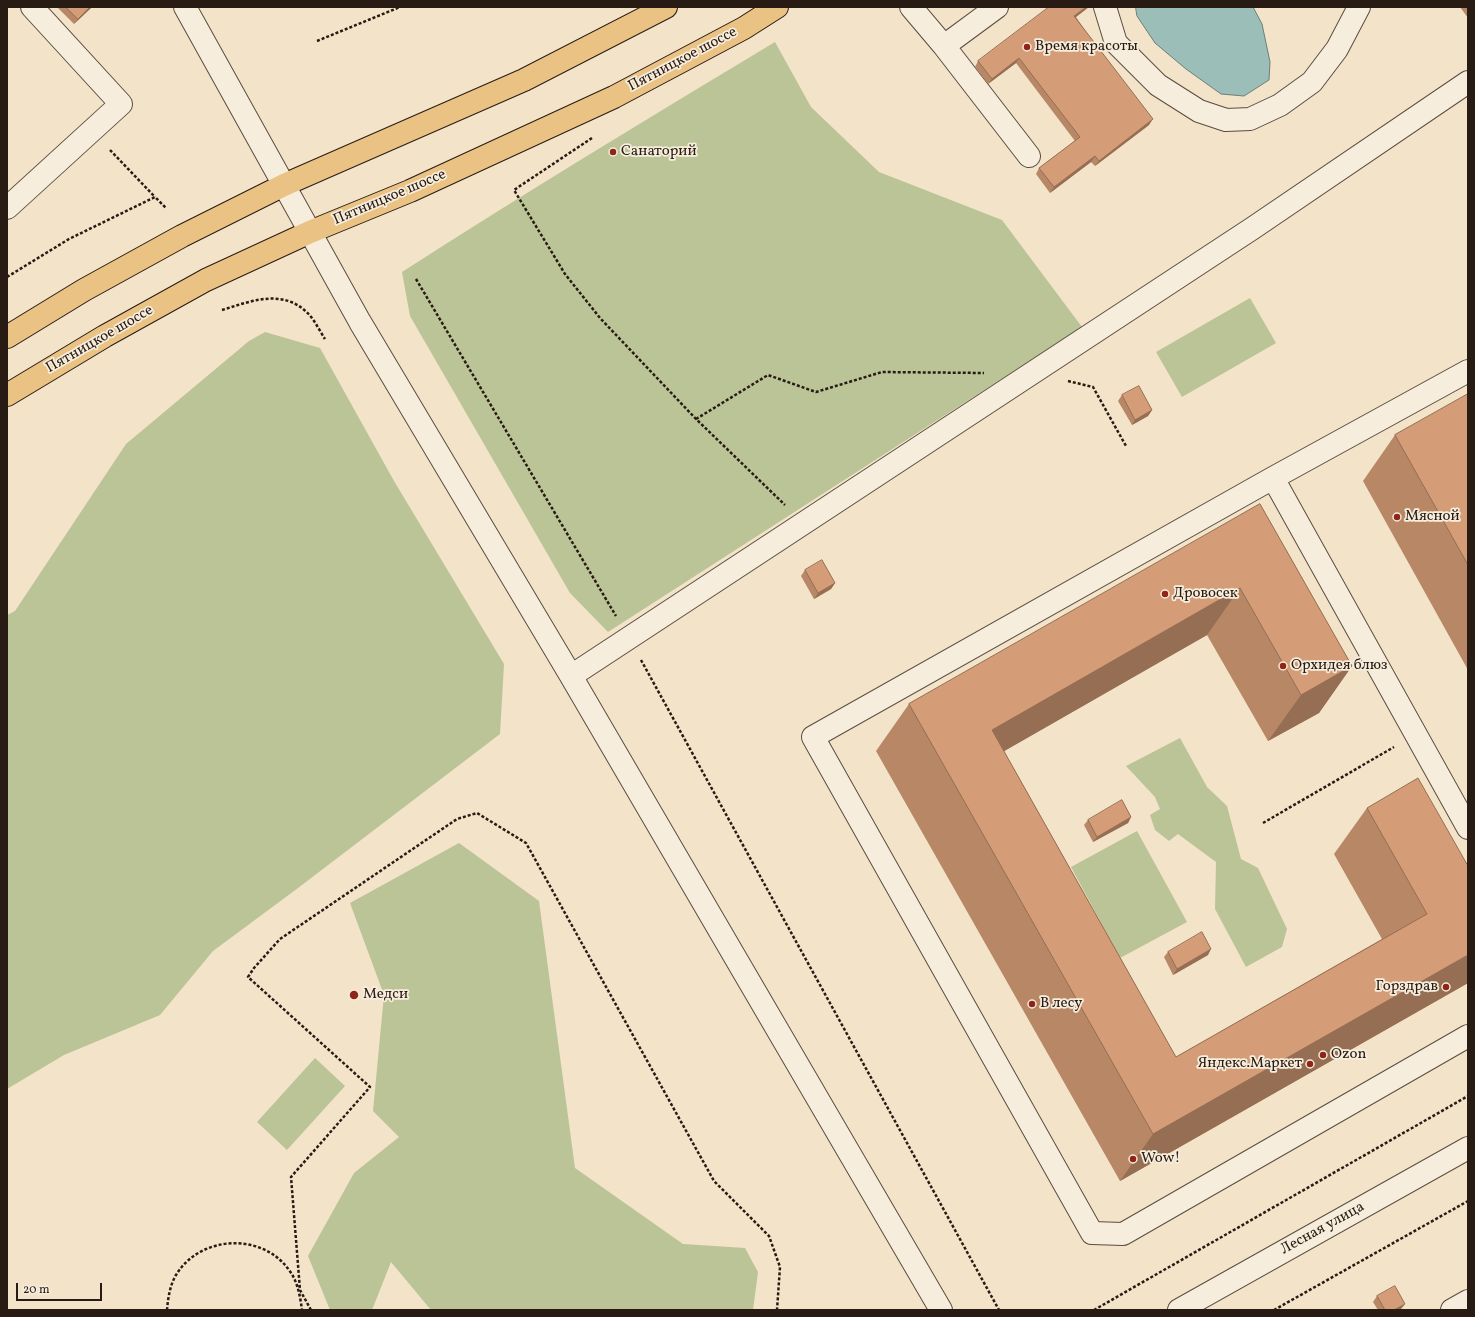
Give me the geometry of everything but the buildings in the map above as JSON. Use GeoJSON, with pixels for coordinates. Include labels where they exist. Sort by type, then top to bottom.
{"type":"FeatureCollection","features":[{"type":"Feature","properties":{"kind":"main road"},"geometry":{"type":"LineString","coordinates":[[7,337],[84,290],[182,236],[284,185],[524,80],[666,7]]}},
{"type":"Feature","properties":{"kind":"main road","name":"Пятницкое шоссе"},"geometry":{"type":"LineString","coordinates":[[7,395],[104,336],[206,280],[310,232],[410,192],[614,96],[744,28],[777,7]]}},
{"type":"Feature","properties":{"kind":"street"},"geometry":{"type":"LineString","coordinates":[[7,208],[121,104],[32,7]]}},
{"type":"Feature","properties":{"kind":"street"},"geometry":{"type":"LineString","coordinates":[[185,7],[360,322],[572,676],[941,1310]]}},
{"type":"Feature","properties":{"kind":"street"},"geometry":{"type":"LineString","coordinates":[[911,7],[944,46],[1029,156]]}},
{"type":"Feature","properties":{"kind":"street"},"geometry":{"type":"LineString","coordinates":[[944,46],[997,7]]}},
{"type":"Feature","properties":{"kind":"street"},"geometry":{"type":"LineString","coordinates":[[1105,7],[1116,43],[1158,85],[1198,111],[1226,120],[1250,119],[1280,105],[1312,82],[1337,49],[1359,7]]}},
{"type":"Feature","properties":{"kind":"street"},"geometry":{"type":"LineString","coordinates":[[572,676],[1253,228],[1468,82]]}},
{"type":"Feature","properties":{"kind":"street"},"geometry":{"type":"LineString","coordinates":[[1468,371],[1273,478],[813,737],[1092,1233],[1123,1234],[1468,1036]]}},
{"type":"Feature","properties":{"kind":"street"},"geometry":{"type":"LineString","coordinates":[[1273,478],[1468,828]]}},
{"type":"Feature","properties":{"kind":"street","name":"Лесная улица"},"geometry":{"type":"LineString","coordinates":[[1178,1310],[1468,1148]]}},
{"type":"Feature","properties":{"kind":"street"},"geometry":{"type":"LineString","coordinates":[[1452,1310],[1468,1301]]}},
{"type":"Feature","properties":{"kind":"path"},"geometry":{"type":"LineString","coordinates":[[317,41],[400,7]]}},
{"type":"Feature","properties":{"kind":"path"},"geometry":{"type":"LineString","coordinates":[[597,135],[514,190],[565,274],[596,313],[696,419],[804,523]]}},
{"type":"Feature","properties":{"kind":"path"},"geometry":{"type":"LineString","coordinates":[[76,146],[103,143],[166,208]]}},
{"type":"Feature","properties":{"kind":"path"},"geometry":{"type":"LineString","coordinates":[[7,277],[69,239],[155,197]]}},
{"type":"Feature","properties":{"kind":"path"},"geometry":{"type":"LineString","coordinates":[[416,279],[629,639],[1000,1310]]}},
{"type":"Feature","properties":{"kind":"path"},"geometry":{"type":"LineString","coordinates":[[222,310],[257,299],[277,298],[295,303],[312,318],[325,339]]}},
{"type":"Feature","properties":{"kind":"path"},"geometry":{"type":"LineString","coordinates":[[696,419],[768,376],[816,392],[882,372],[986,373]]}},
{"type":"Feature","properties":{"kind":"path"},"geometry":{"type":"LineString","coordinates":[[1034,373],[1093,387],[1126,446]]}},
{"type":"Feature","properties":{"kind":"path"},"geometry":{"type":"LineString","coordinates":[[1263,823],[1416,735]]}},
{"type":"Feature","properties":{"kind":"path"},"geometry":{"type":"LineString","coordinates":[[302,1310],[291,1177],[370,1087],[248,977],[254,968],[280,939],[457,818],[477,813],[526,843],[714,1181],[769,1236],[780,1267],[776,1310]]}},
{"type":"Feature","properties":{"kind":"path"},"geometry":{"type":"LineString","coordinates":[[1094,1310],[1468,1096]]}},
{"type":"Feature","properties":{"kind":"path"},"geometry":{"type":"LineString","coordinates":[[1274,1310],[1468,1201]]}},
{"type":"Feature","properties":{"kind":"path"},"geometry":{"type":"LineString","coordinates":[[167,1310],[168,1295],[176,1275],[190,1258],[209,1247],[231,1242],[252,1245],[272,1254],[289,1269],[311,1310]]}},
{"type":"Feature","properties":{"kind":"green space"},"geometry":{"type":"Polygon","coordinates":[[[775,42],[811,107],[879,172],[1002,220],[1082,327],[608,632],[570,593],[410,316],[402,272],[495,213],[775,42]]]}},
{"type":"Feature","properties":{"kind":"green space"},"geometry":{"type":"Polygon","coordinates":[[[1250,298],[1276,343],[1182,397],[1156,352],[1250,298]]]}},
{"type":"Feature","properties":{"kind":"green space"},"geometry":{"type":"Polygon","coordinates":[[[265,332],[320,348],[394,481],[504,664],[500,734],[213,951],[160,1015],[64,1055],[7,1089],[7,615],[15,611],[126,444],[249,341],[265,332]]]}},
{"type":"Feature","properties":{"kind":"green space"},"geometry":{"type":"Polygon","coordinates":[[[1180,738],[1207,787],[1227,806],[1241,859],[1258,868],[1287,929],[1282,947],[1246,967],[1215,909],[1216,862],[1178,834],[1169,841],[1155,830],[1150,815],[1160,809],[1155,797],[1126,766],[1180,738]]]}},
{"type":"Feature","properties":{"kind":"green space"},"geometry":{"type":"Polygon","coordinates":[[[1137,831],[1187,922],[1120,958],[1071,867],[1137,831]]]}},
{"type":"Feature","properties":{"kind":"green space"},"geometry":{"type":"Polygon","coordinates":[[[459,843],[539,901],[575,1168],[683,1244],[745,1248],[758,1272],[753,1310],[431,1310],[391,1262],[372,1310],[330,1310],[308,1256],[354,1173],[399,1137],[373,1111],[384,995],[350,903],[459,843]]]}},
{"type":"Feature","properties":{"kind":"green space"},"geometry":{"type":"Polygon","coordinates":[[[315,1058],[345,1086],[287,1150],[257,1122],[315,1058]]]}},
{"type":"Feature","properties":{"kind":"water"},"geometry":{"type":"Polygon","coordinates":[[[1136,7],[1253,7],[1262,24],[1270,62],[1269,80],[1244,96],[1221,94],[1186,69],[1155,43],[1137,16],[1136,7]]]}},
{"type":"Feature","properties":{"kind":"place","name":"Время красоты"},"geometry":{"type":"Point","coordinates":[1027,47]}},
{"type":"Feature","properties":{"kind":"place","name":"Санаторий"},"geometry":{"type":"Point","coordinates":[613,152]}},
{"type":"Feature","properties":{"kind":"place","name":"Мясной"},"geometry":{"type":"Point","coordinates":[1397,517]}},
{"type":"Feature","properties":{"kind":"place","name":"Дровосек"},"geometry":{"type":"Point","coordinates":[1165,594]}},
{"type":"Feature","properties":{"kind":"place","name":"Орхидея блюз"},"geometry":{"type":"Point","coordinates":[1283,666]}},
{"type":"Feature","properties":{"kind":"place","name":"Горздрав"},"geometry":{"type":"Point","coordinates":[1446,987]}},
{"type":"Feature","properties":{"kind":"place","name":"Медси"},"geometry":{"type":"Point","coordinates":[354,995]}},
{"type":"Feature","properties":{"kind":"place","name":"В лесу"},"geometry":{"type":"Point","coordinates":[1032,1004]}},
{"type":"Feature","properties":{"kind":"place","name":"Ozon"},"geometry":{"type":"Point","coordinates":[1323,1055]}},
{"type":"Feature","properties":{"kind":"place","name":"Яндекс.Маркет"},"geometry":{"type":"Point","coordinates":[1310,1064]}},
{"type":"Feature","properties":{"kind":"place","name":"Wow!"},"geometry":{"type":"Point","coordinates":[1133,1159]}}]}
